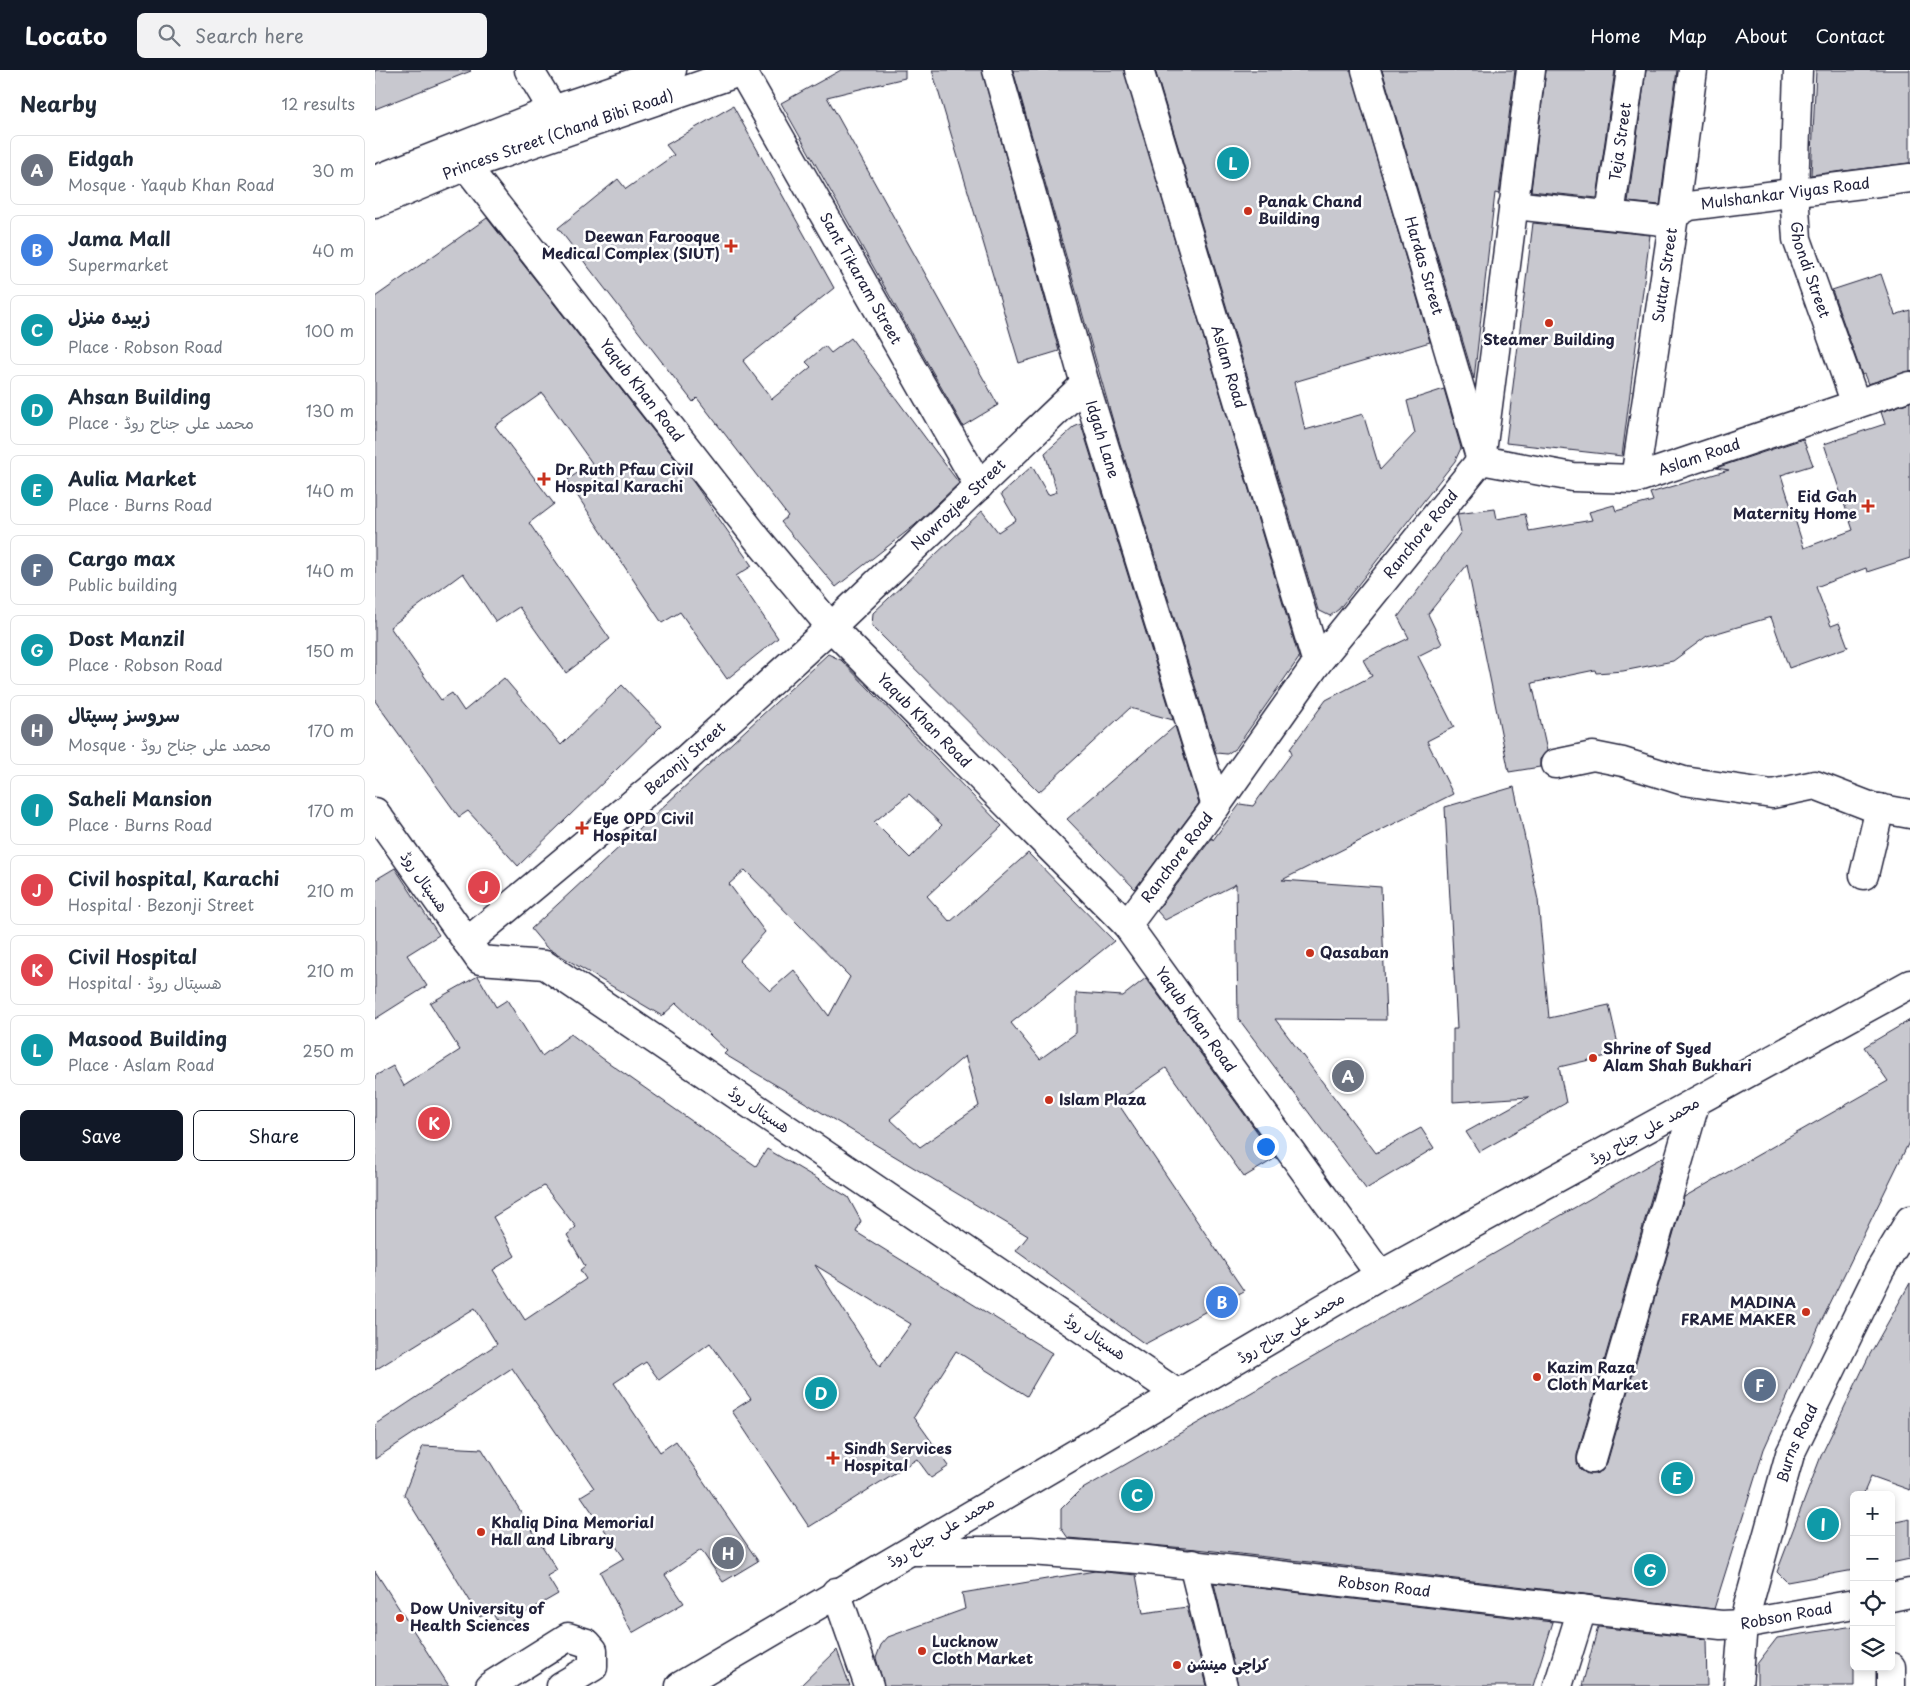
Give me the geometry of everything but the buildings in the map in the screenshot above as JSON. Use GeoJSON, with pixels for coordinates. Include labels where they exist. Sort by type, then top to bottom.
{"type":"FeatureCollection","features":[{"type":"Feature","properties":{"kind":"main road"},"geometry":{"type":"LineString","coordinates":[[529,70],[553,110]]}},
{"type":"Feature","properties":{"kind":"main road","name":"Princess Street (Chand Bibi Road)"},"geometry":{"type":"LineString","coordinates":[[375,180],[553,110],[672,70]]}},
{"type":"Feature","properties":{"kind":"main road","name":"Princess Street (Chand Bibi Road)"},"geometry":{"type":"LineString","coordinates":[[375,204],[466,166],[572,127],[743,70]]}},
{"type":"Feature","properties":{"kind":"main road","name":"Sant Tikaram Street"},"geometry":{"type":"LineString","coordinates":[[743,70],[979,486]]}},
{"type":"Feature","properties":{"kind":"main road","name":"Idgah Lane"},"geometry":{"type":"LineString","coordinates":[[997,70],[1085,384],[1216,806]]}},
{"type":"Feature","properties":{"kind":"main road","name":"Aslam Road"},"geometry":{"type":"LineString","coordinates":[[1139,70],[1317,663]]}},
{"type":"Feature","properties":{"kind":"main road","name":"Hardas Street"},"geometry":{"type":"LineString","coordinates":[[1366,70],[1481,460]]}},
{"type":"Feature","properties":{"kind":"main road"},"geometry":{"type":"LineString","coordinates":[[1481,460],[1531,70]]}},
{"type":"Feature","properties":{"kind":"main road","name":"Teja Street"},"geometry":{"type":"LineString","coordinates":[[1611,215],[1631,70]]}},
{"type":"Feature","properties":{"kind":"main road","name":"Suttar Street"},"geometry":{"type":"LineString","coordinates":[[1635,479],[1674,216],[1693,70]]}},
{"type":"Feature","properties":{"kind":"main road","name":"Ghondi Street"},"geometry":{"type":"LineString","coordinates":[[1799,70],[1794,192],[1797,239],[1856,404]]}},
{"type":"Feature","properties":{"kind":"main road","name":"Yaqub Khan Road"},"geometry":{"type":"LineString","coordinates":[[466,166],[759,541],[831,627],[1127,925],[1380,1275]]}},
{"type":"Feature","properties":{"kind":"main road","name":"Mulshankar Viyas Road"},"geometry":{"type":"LineString","coordinates":[[1513,205],[1663,221],[1689,206],[1910,178]]}},
{"type":"Feature","properties":{"kind":"main road","name":"Nowrozjee Street"},"geometry":{"type":"LineString","coordinates":[[831,627],[1085,384]]}},
{"type":"Feature","properties":{"kind":"main road","name":"Aslam Road"},"geometry":{"type":"LineString","coordinates":[[1481,460],[1573,477],[1635,479],[1910,386]]}},
{"type":"Feature","properties":{"kind":"main road","name":"Ranchore Road"},"geometry":{"type":"LineString","coordinates":[[1127,925],[1216,806],[1317,663],[1481,460]]}},
{"type":"Feature","properties":{"kind":"main road","name":"Bezonji Street"},"geometry":{"type":"LineString","coordinates":[[467,942],[685,760],[831,627]]}},
{"type":"Feature","properties":{"kind":"main road"},"geometry":{"type":"LineString","coordinates":[[1555,764],[1593,756],[1623,762],[1684,781],[1772,794],[1815,785],[1880,808],[1910,814]]}},
{"type":"Feature","properties":{"kind":"main road"},"geometry":{"type":"LineString","coordinates":[[1863,875],[1880,808]]}},
{"type":"Feature","properties":{"kind":"main road","name":"ھسپتال روڈ"},"geometry":{"type":"LineString","coordinates":[[375,812],[480,960],[545,965],[1178,1394]]}},
{"type":"Feature","properties":{"kind":"main road","name":"محمد علی جناح روڈ"},"geometry":{"type":"LineString","coordinates":[[693,1683],[836,1592],[912,1551],[1380,1275],[1695,1104],[1910,984]]}},
{"type":"Feature","properties":{"kind":"main road"},"geometry":{"type":"LineString","coordinates":[[1592,1459],[1695,1104]]}},
{"type":"Feature","properties":{"kind":"main road","name":"Burns Road"},"geometry":{"type":"LineString","coordinates":[[1738,1686],[1743,1624],[1790,1454],[1880,1270],[1910,1220]]}},
{"type":"Feature","properties":{"kind":"main road","name":"Robson Road"},"geometry":{"type":"LineString","coordinates":[[912,1551],[1031,1551],[1193,1564],[1721,1625],[1743,1624],[1850,1605]]}},
{"type":"Feature","properties":{"kind":"main road"},"geometry":{"type":"LineString","coordinates":[[1193,1564],[1223,1686]]}},
{"type":"Feature","properties":{"kind":"main road"},"geometry":{"type":"LineString","coordinates":[[836,1592],[869,1686]]}},
{"type":"Feature","properties":{"kind":"main road"},"geometry":{"type":"LineString","coordinates":[[1895,1596],[1910,1593]]}},
{"type":"Feature","properties":{"kind":"main road"},"geometry":{"type":"LineString","coordinates":[[1558,1686],[1582,1609]]}},
{"type":"Feature","properties":{"kind":"main road"},"geometry":{"type":"LineString","coordinates":[[490,1686],[568,1637],[579,1639],[593,1650],[593,1667],[561,1686]]}},
{"type":"Feature","properties":{"kind":"main road"},"geometry":{"type":"LineString","coordinates":[[1891,1671],[1891,1686]]}},
{"type":"Feature","properties":{"kind":"place","name":"Masood Building"},"geometry":{"type":"Point","coordinates":[1233,163]}},
{"type":"Feature","properties":{"kind":"place","name":"Panak Chand Building"},"geometry":{"type":"Point","coordinates":[1248,211]}},
{"type":"Feature","properties":{"kind":"place","name":"Deewan Farooque Medical Complex (SIUT)"},"geometry":{"type":"Point","coordinates":[731,246]}},
{"type":"Feature","properties":{"kind":"place","name":"Steamer Building"},"geometry":{"type":"Point","coordinates":[1549,323]}},
{"type":"Feature","properties":{"kind":"place","name":"Dr Ruth Pfau Civil Hospital Karachi"},"geometry":{"type":"Point","coordinates":[544,479]}},
{"type":"Feature","properties":{"kind":"place","name":"Eid Gah Maternity Home"},"geometry":{"type":"Point","coordinates":[1868,506]}},
{"type":"Feature","properties":{"kind":"place","name":"Eye OPD Civil Hospital"},"geometry":{"type":"Point","coordinates":[582,828]}},
{"type":"Feature","properties":{"kind":"place","name":"Civil hospital, Karachi"},"geometry":{"type":"Point","coordinates":[484,887]}},
{"type":"Feature","properties":{"kind":"place","name":"Qasaban"},"geometry":{"type":"Point","coordinates":[1310,953]}},
{"type":"Feature","properties":{"kind":"place","name":"Shrine of Syed Alam Shah Bukhari"},"geometry":{"type":"Point","coordinates":[1593,1058]}},
{"type":"Feature","properties":{"kind":"place","name":"Eidgah"},"geometry":{"type":"Point","coordinates":[1348,1076]}},
{"type":"Feature","properties":{"kind":"place","name":"Islam Plaza"},"geometry":{"type":"Point","coordinates":[1049,1100]}},
{"type":"Feature","properties":{"kind":"place","name":"Civil Hospital"},"geometry":{"type":"Point","coordinates":[434,1123]}},
{"type":"Feature","properties":{"kind":"place","name":"Jama Mall"},"geometry":{"type":"Point","coordinates":[1222,1302]}},
{"type":"Feature","properties":{"kind":"place","name":"MADINA FRAME MAKER"},"geometry":{"type":"Point","coordinates":[1806,1312]}},
{"type":"Feature","properties":{"kind":"place","name":"Kazim Raza Cloth Market"},"geometry":{"type":"Point","coordinates":[1537,1377]}},
{"type":"Feature","properties":{"kind":"place","name":"Cargo max"},"geometry":{"type":"Point","coordinates":[1760,1385]}},
{"type":"Feature","properties":{"kind":"place","name":"Ahsan Building"},"geometry":{"type":"Point","coordinates":[821,1393]}},
{"type":"Feature","properties":{"kind":"place","name":"Sindh Services Hospital"},"geometry":{"type":"Point","coordinates":[833,1458]}},
{"type":"Feature","properties":{"kind":"place","name":"Aulia Market"},"geometry":{"type":"Point","coordinates":[1677,1478]}},
{"type":"Feature","properties":{"kind":"place","name":"زبیدہ منزل"},"geometry":{"type":"Point","coordinates":[1137,1495]}},
{"type":"Feature","properties":{"kind":"place","name":"Saheli Mansion"},"geometry":{"type":"Point","coordinates":[1823,1524]}},
{"type":"Feature","properties":{"kind":"place","name":"Khaliq Dina Memorial Hall and Library"},"geometry":{"type":"Point","coordinates":[481,1532]}},
{"type":"Feature","properties":{"kind":"place","name":"سروسز ہسپتال"},"geometry":{"type":"Point","coordinates":[728,1553]}},
{"type":"Feature","properties":{"kind":"place","name":"Dost Manzil"},"geometry":{"type":"Point","coordinates":[1650,1570]}},
{"type":"Feature","properties":{"kind":"place","name":"Dow University of Health Sciences"},"geometry":{"type":"Point","coordinates":[400,1618]}},
{"type":"Feature","properties":{"kind":"place","name":"Lucknow Cloth Market"},"geometry":{"type":"Point","coordinates":[922,1651]}},
{"type":"Feature","properties":{"kind":"place","name":"کراچی مینشن"},"geometry":{"type":"Point","coordinates":[1177,1665]}}]}
